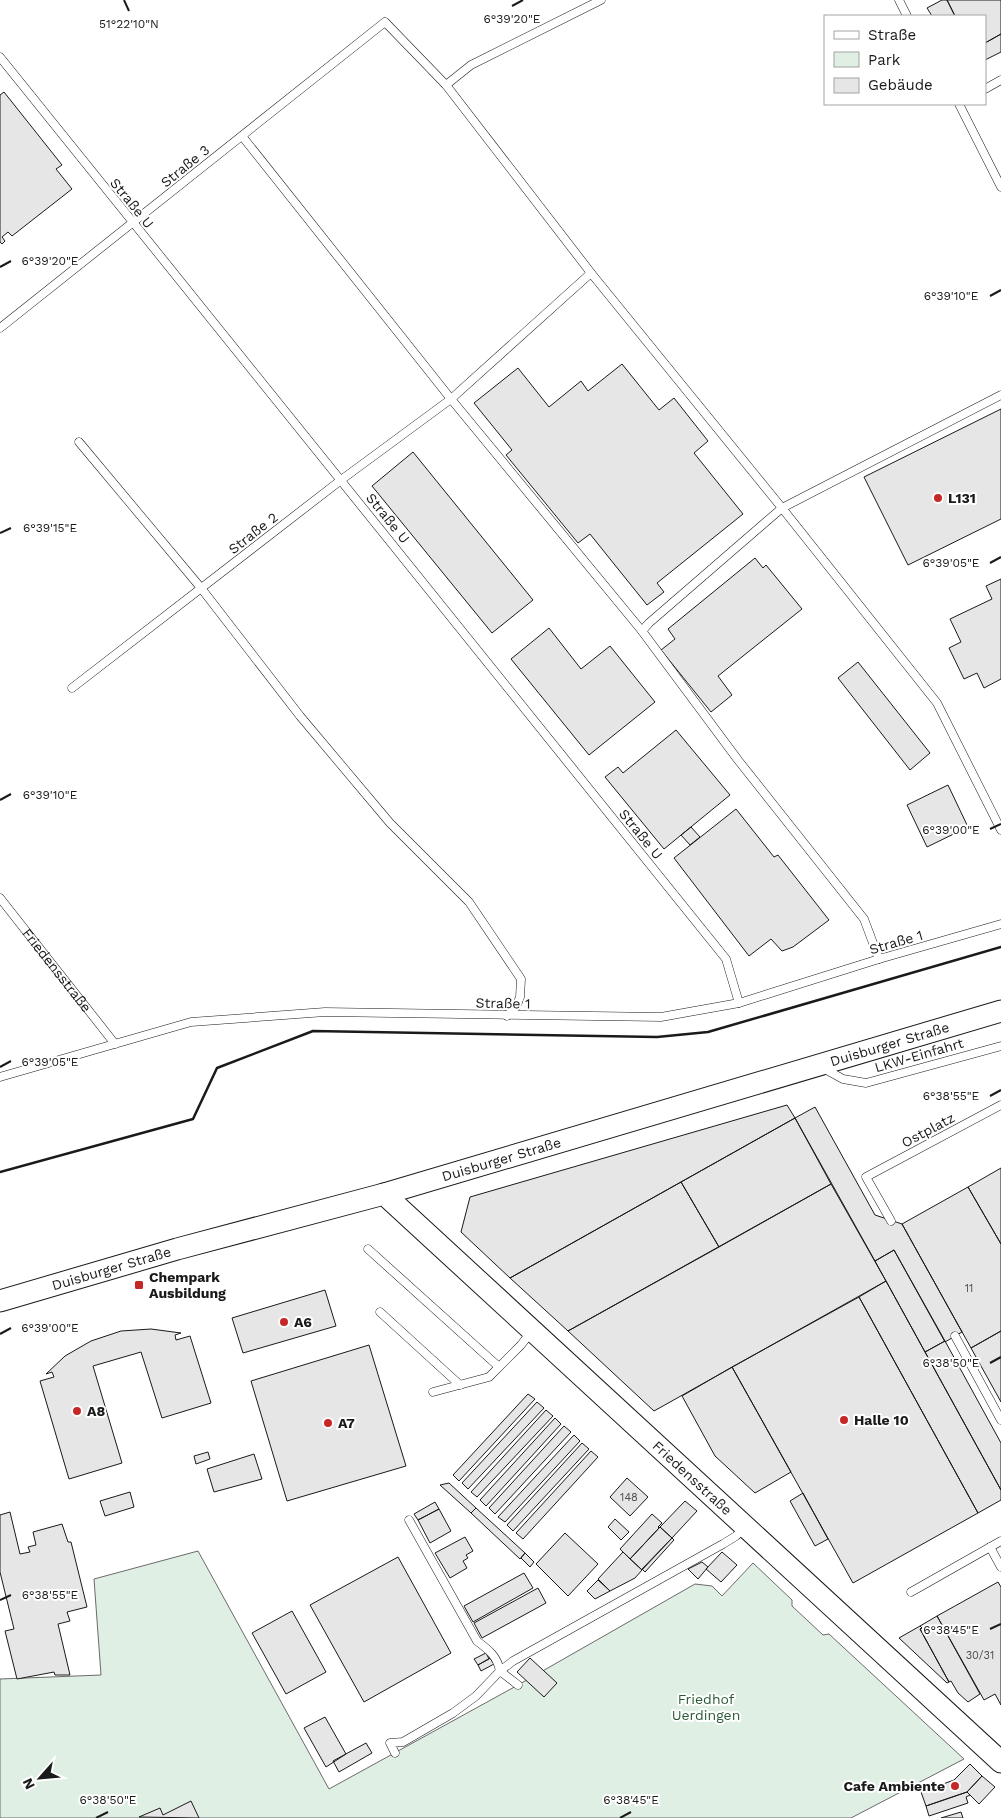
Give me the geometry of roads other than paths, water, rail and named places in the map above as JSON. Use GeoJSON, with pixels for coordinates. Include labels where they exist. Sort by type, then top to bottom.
{"type":"FeatureCollection","features":[{"type":"Feature","properties":{"kind":"main road","name":"Duisburger Straße"},"geometry":{"type":"LineString","coordinates":[[0,1301],[177,1250],[384,1194],[1001,1011]]}},
{"type":"Feature","properties":{"kind":"main road","name":"Friedensstraße"},"geometry":{"type":"LineString","coordinates":[[384,1194],[1001,1762]]}},
{"type":"Feature","properties":{"kind":"lane"},"geometry":{"type":"LineString","coordinates":[[601,0],[471,65],[446,85],[591,273],[937,703],[1001,830]]}},
{"type":"Feature","properties":{"kind":"lane"},"geometry":{"type":"LineString","coordinates":[[899,0],[906,15]]}},
{"type":"Feature","properties":{"kind":"lane","name":"Straße 3"},"geometry":{"type":"LineString","coordinates":[[0,328],[385,22],[446,85]]}},
{"type":"Feature","properties":{"kind":"lane","name":"Straße U"},"geometry":{"type":"LineString","coordinates":[[0,57],[726,959],[739,1003]]}},
{"type":"Feature","properties":{"kind":"lane"},"geometry":{"type":"LineString","coordinates":[[986,88],[1001,80]]}},
{"type":"Feature","properties":{"kind":"lane"},"geometry":{"type":"LineString","coordinates":[[960,105],[1001,187]]}},
{"type":"Feature","properties":{"kind":"lane"},"geometry":{"type":"LineString","coordinates":[[242,136],[451,399],[642,631],[738,760],[864,920],[879,959]]}},
{"type":"Feature","properties":{"kind":"lane","name":"Straße 2"},"geometry":{"type":"LineString","coordinates":[[72,688],[342,480],[451,399],[591,273]]}},
{"type":"Feature","properties":{"kind":"lane"},"geometry":{"type":"LineString","coordinates":[[642,631],[782,508],[1001,395]]}},
{"type":"Feature","properties":{"kind":"lane"},"geometry":{"type":"LineString","coordinates":[[79,442],[201,588],[300,716],[390,823],[469,902],[521,979],[520,997],[516,1007],[507,1016]]}},
{"type":"Feature","properties":{"kind":"lane","name":"Friedensstraße"},"geometry":{"type":"LineString","coordinates":[[0,898],[115,1044]]}},
{"type":"Feature","properties":{"kind":"lane","name":"Straße 1"},"geometry":{"type":"LineString","coordinates":[[0,1077],[191,1022],[325,1012],[661,1017],[739,1003],[879,959],[1001,924]]}},
{"type":"Feature","properties":{"kind":"lane","name":"LKW-Einfahrt"},"geometry":{"type":"LineString","coordinates":[[817,1065],[843,1079],[866,1083],[1001,1046]]}},
{"type":"Feature","properties":{"kind":"lane","name":"Ostplatz"},"geometry":{"type":"LineString","coordinates":[[891,1221],[866,1176],[1001,1105]]}},
{"type":"Feature","properties":{"kind":"lane"},"geometry":{"type":"LineString","coordinates":[[368,1249],[500,1367]]}},
{"type":"Feature","properties":{"kind":"lane"},"geometry":{"type":"LineString","coordinates":[[380,1312],[460,1385]]}},
{"type":"Feature","properties":{"kind":"lane"},"geometry":{"type":"LineString","coordinates":[[433,1392],[489,1377],[521,1345],[532,1331]]}},
{"type":"Feature","properties":{"kind":"lane"},"geometry":{"type":"LineString","coordinates":[[955,1336],[1001,1420]]}},
{"type":"Feature","properties":{"kind":"lane"},"geometry":{"type":"LineString","coordinates":[[409,1520],[477,1641],[493,1653],[500,1671],[518,1685]]}},
{"type":"Feature","properties":{"kind":"lane"},"geometry":{"type":"LineString","coordinates":[[395,1753],[390,1743],[403,1742],[453,1712],[476,1696],[500,1671],[513,1661],[723,1544],[736,1536],[745,1527]]}},
{"type":"Feature","properties":{"kind":"lane"},"geometry":{"type":"LineString","coordinates":[[911,1592],[1001,1541]]}},
{"type":"Feature","properties":{"kind":"lane"},"geometry":{"type":"LineString","coordinates":[[990,1547],[1001,1566]]}},
{"type":"Feature","properties":{"kind":"place","name":"L131"},"geometry":{"type":"Point","coordinates":[938,498]}},
{"type":"Feature","properties":{"kind":"place","name":"Chempark Ausbildung"},"geometry":{"type":"Point","coordinates":[139,1285]}},
{"type":"Feature","properties":{"kind":"place","name":"A6"},"geometry":{"type":"Point","coordinates":[284,1322]}},
{"type":"Feature","properties":{"kind":"place","name":"A8"},"geometry":{"type":"Point","coordinates":[77,1411]}},
{"type":"Feature","properties":{"kind":"place","name":"Halle 10"},"geometry":{"type":"Point","coordinates":[844,1420]}},
{"type":"Feature","properties":{"kind":"place","name":"A7"},"geometry":{"type":"Point","coordinates":[328,1423]}},
{"type":"Feature","properties":{"kind":"place","name":"Cafe Ambiente"},"geometry":{"type":"Point","coordinates":[955,1786]}},
{"type":"Feature","properties":{"kind":"park label","name":"Friedhof Uerdingen"},"geometry":{"type":"Point","coordinates":[706,1708]}}]}
